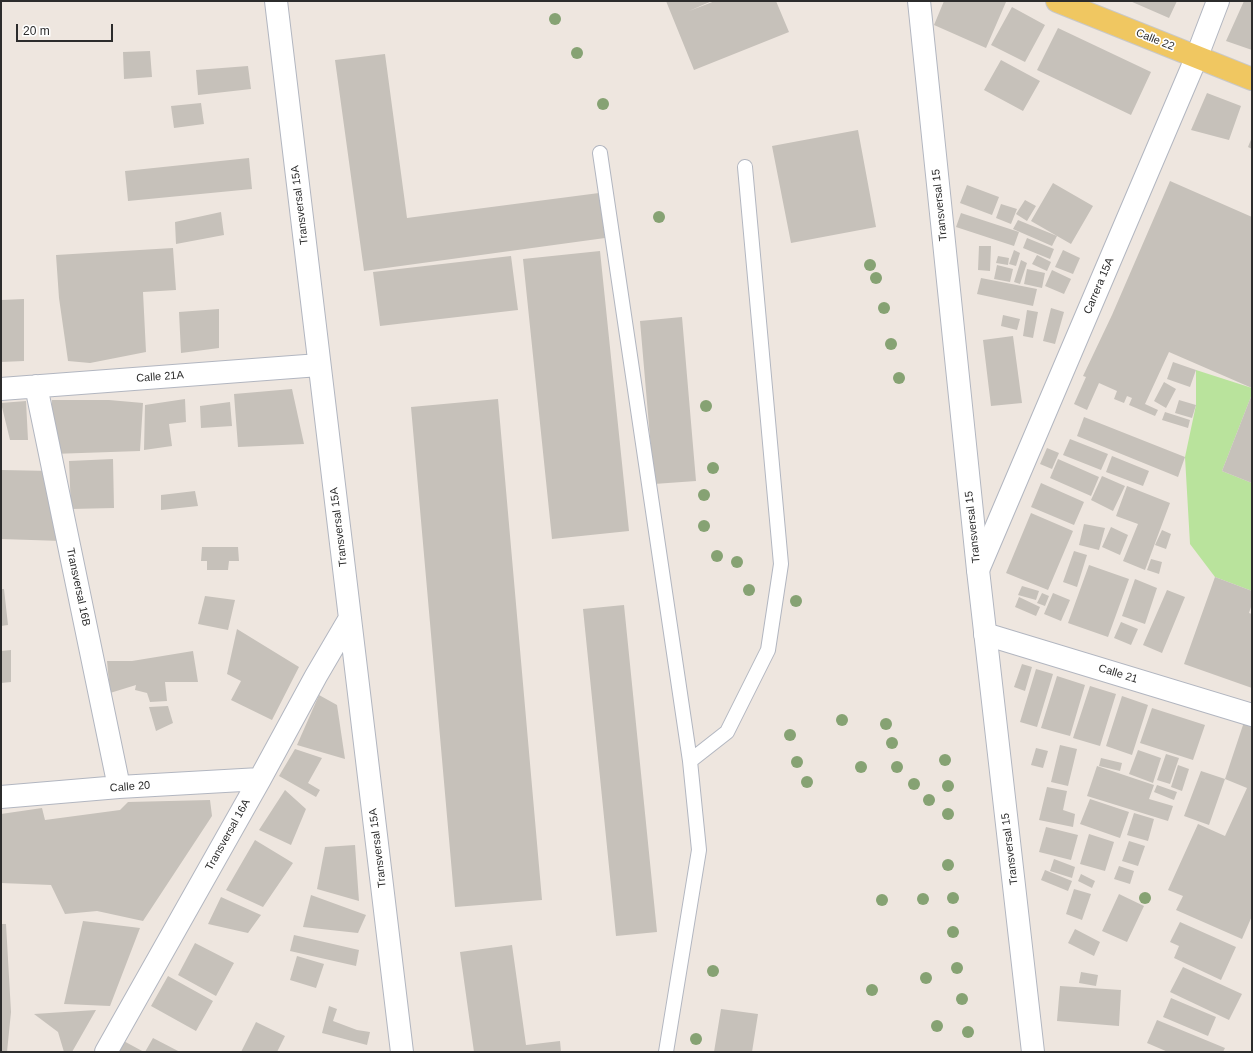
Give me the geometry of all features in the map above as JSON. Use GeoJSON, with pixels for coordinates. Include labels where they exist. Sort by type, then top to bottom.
{"type":"FeatureCollection","features":[{"type":"Feature","properties":{"kind":"main road","name":"Calle 22"},"geometry":{"type":"LineString","coordinates":[[1057,1],[1252,79]]}},
{"type":"Feature","properties":{"kind":"street","name":"Transversal 15A"},"geometry":{"type":"LineString","coordinates":[[276,1],[402,1052]]}},
{"type":"Feature","properties":{"kind":"street","name":"Transversal 15"},"geometry":{"type":"LineString","coordinates":[[919,1],[985,634],[1034,1052]]}},
{"type":"Feature","properties":{"kind":"street","name":"Carrera 15A"},"geometry":{"type":"LineString","coordinates":[[978,570],[1197,56],[1218,1]]}},
{"type":"Feature","properties":{"kind":"street","name":"Calle 21A"},"geometry":{"type":"LineString","coordinates":[[1,389],[319,365]]}},
{"type":"Feature","properties":{"kind":"street","name":"Transversal 16B"},"geometry":{"type":"LineString","coordinates":[[36,386],[119,787]]}},
{"type":"Feature","properties":{"kind":"street","name":"Transversal 16A"},"geometry":{"type":"LineString","coordinates":[[106,1052],[260,779],[316,676],[350,618]]}},
{"type":"Feature","properties":{"kind":"street","name":"Calle 21"},"geometry":{"type":"LineString","coordinates":[[985,634],[1252,715]]}},
{"type":"Feature","properties":{"kind":"street","name":"Calle 20"},"geometry":{"type":"LineString","coordinates":[[1,797],[119,787],[260,779]]}},
{"type":"Feature","properties":{"kind":"lane"},"geometry":{"type":"LineString","coordinates":[[600,153],[690,761],[699,850],[666,1052]]}},
{"type":"Feature","properties":{"kind":"lane"},"geometry":{"type":"LineString","coordinates":[[690,761],[727,732],[768,650],[781,564],[745,167]]}},
{"type":"Feature","properties":{"kind":"green space"},"geometry":{"type":"Polygon","coordinates":[[[1196,370],[1252,388],[1252,394],[1222,471],[1252,483],[1252,591],[1215,577],[1190,544],[1185,457],[1196,405],[1196,370]]]}},
{"type":"Feature","properties":{"kind":"building"},"geometry":{"type":"Polygon","coordinates":[[[666,1],[712,1],[689,11],[715,1],[776,1],[789,32],[694,70],[666,1]]]}},
{"type":"Feature","properties":{"kind":"building"},"geometry":{"type":"Polygon","coordinates":[[[944,1],[1006,2],[986,48],[934,25],[944,1]]]}},
{"type":"Feature","properties":{"kind":"building"},"geometry":{"type":"Polygon","coordinates":[[[1130,1],[1177,1],[1169,18],[1130,1]]]}},
{"type":"Feature","properties":{"kind":"building"},"geometry":{"type":"Polygon","coordinates":[[[1244,1],[1252,1],[1252,50],[1226,41],[1244,1]]]}},
{"type":"Feature","properties":{"kind":"building"},"geometry":{"type":"Polygon","coordinates":[[[1012,7],[1045,25],[1025,62],[991,45],[1012,7]]]}},
{"type":"Feature","properties":{"kind":"building"},"geometry":{"type":"Polygon","coordinates":[[[1058,28],[1151,72],[1131,115],[1037,70],[1058,28]]]}},
{"type":"Feature","properties":{"kind":"building"},"geometry":{"type":"Polygon","coordinates":[[[150,51],[152,77],[124,79],[123,52],[150,51]]]}},
{"type":"Feature","properties":{"kind":"building"},"geometry":{"type":"Polygon","coordinates":[[[385,54],[407,218],[599,193],[605,238],[364,271],[335,60],[385,54]]]}},
{"type":"Feature","properties":{"kind":"building"},"geometry":{"type":"Polygon","coordinates":[[[1001,60],[1040,81],[1023,111],[984,90],[1001,60]]]}},
{"type":"Feature","properties":{"kind":"building"},"geometry":{"type":"Polygon","coordinates":[[[248,66],[251,89],[198,95],[196,70],[248,66]]]}},
{"type":"Feature","properties":{"kind":"building"},"geometry":{"type":"Polygon","coordinates":[[[1207,93],[1241,106],[1229,140],[1191,130],[1207,93]]]}},
{"type":"Feature","properties":{"kind":"building"},"geometry":{"type":"Polygon","coordinates":[[[201,103],[204,124],[174,128],[171,106],[201,103]]]}},
{"type":"Feature","properties":{"kind":"building"},"geometry":{"type":"Polygon","coordinates":[[[858,130],[876,227],[791,243],[772,146],[858,130]]]}},
{"type":"Feature","properties":{"kind":"building"},"geometry":{"type":"Polygon","coordinates":[[[1252,137],[1252,149],[1248,147],[1252,137]]]}},
{"type":"Feature","properties":{"kind":"building"},"geometry":{"type":"Polygon","coordinates":[[[249,158],[252,189],[128,201],[125,171],[249,158]]]}},
{"type":"Feature","properties":{"kind":"building"},"geometry":{"type":"Polygon","coordinates":[[[1170,181],[1252,217],[1252,388],[1169,352],[1145,404],[1158,410],[1155,416],[1129,405],[1132,398],[1127,396],[1124,403],[1114,399],[1117,391],[1099,383],[1087,410],[1074,404],[1086,377],[1083,376],[1112,315],[1170,181]]]}},
{"type":"Feature","properties":{"kind":"building"},"geometry":{"type":"Polygon","coordinates":[[[1053,183],[1093,206],[1071,244],[1031,221],[1053,183]]]}},
{"type":"Feature","properties":{"kind":"building"},"geometry":{"type":"Polygon","coordinates":[[[967,185],[999,197],[992,215],[960,203],[967,185]]]}},
{"type":"Feature","properties":{"kind":"building"},"geometry":{"type":"Polygon","coordinates":[[[1025,200],[1036,206],[1027,221],[1016,214],[1025,200]]]}},
{"type":"Feature","properties":{"kind":"building"},"geometry":{"type":"Polygon","coordinates":[[[1001,204],[1017,209],[1011,224],[996,218],[1001,204]]]}},
{"type":"Feature","properties":{"kind":"building"},"geometry":{"type":"Polygon","coordinates":[[[221,212],[224,235],[176,244],[175,222],[221,212]]]}},
{"type":"Feature","properties":{"kind":"building"},"geometry":{"type":"Polygon","coordinates":[[[961,213],[1019,232],[1014,246],[956,227],[961,213]]]}},
{"type":"Feature","properties":{"kind":"building"},"geometry":{"type":"Polygon","coordinates":[[[1018,220],[1057,236],[1052,246],[1013,229],[1018,220]]]}},
{"type":"Feature","properties":{"kind":"building"},"geometry":{"type":"Polygon","coordinates":[[[1027,238],[1054,249],[1050,259],[1023,248],[1027,238]]]}},
{"type":"Feature","properties":{"kind":"building"},"geometry":{"type":"Polygon","coordinates":[[[979,246],[991,246],[990,271],[978,270],[979,246]]]}},
{"type":"Feature","properties":{"kind":"building"},"geometry":{"type":"Polygon","coordinates":[[[173,248],[176,290],[143,292],[146,352],[90,363],[68,361],[59,298],[56,255],[173,248]]]}},
{"type":"Feature","properties":{"kind":"building"},"geometry":{"type":"Polygon","coordinates":[[[1014,250],[1020,253],[1016,266],[1009,264],[1014,250]]]}},
{"type":"Feature","properties":{"kind":"building"},"geometry":{"type":"Polygon","coordinates":[[[1063,250],[1080,258],[1073,274],[1055,267],[1063,250]]]}},
{"type":"Feature","properties":{"kind":"building"},"geometry":{"type":"Polygon","coordinates":[[[600,251],[629,531],[552,539],[523,259],[600,251]]]}},
{"type":"Feature","properties":{"kind":"building"},"geometry":{"type":"Polygon","coordinates":[[[1037,255],[1051,262],[1047,271],[1032,264],[1037,255]]]}},
{"type":"Feature","properties":{"kind":"building"},"geometry":{"type":"Polygon","coordinates":[[[511,256],[518,310],[380,326],[373,272],[511,256]]]}},
{"type":"Feature","properties":{"kind":"building"},"geometry":{"type":"Polygon","coordinates":[[[998,256],[1009,258],[1008,265],[996,263],[998,256]]]}},
{"type":"Feature","properties":{"kind":"building"},"geometry":{"type":"Polygon","coordinates":[[[1021,260],[1027,263],[1020,284],[1014,282],[1021,260]]]}},
{"type":"Feature","properties":{"kind":"building"},"geometry":{"type":"Polygon","coordinates":[[[997,265],[1013,269],[1010,282],[994,279],[997,265]]]}},
{"type":"Feature","properties":{"kind":"building"},"geometry":{"type":"Polygon","coordinates":[[[1027,269],[1045,273],[1042,288],[1024,284],[1027,269]]]}},
{"type":"Feature","properties":{"kind":"building"},"geometry":{"type":"Polygon","coordinates":[[[1052,270],[1071,279],[1064,294],[1045,286],[1052,270]]]}},
{"type":"Feature","properties":{"kind":"building"},"geometry":{"type":"Polygon","coordinates":[[[981,278],[1037,289],[1033,306],[977,294],[981,278]]]}},
{"type":"Feature","properties":{"kind":"building"},"geometry":{"type":"Polygon","coordinates":[[[24,299],[24,361],[1,362],[1,300],[24,299]]]}},
{"type":"Feature","properties":{"kind":"building"},"geometry":{"type":"Polygon","coordinates":[[[1051,308],[1064,312],[1055,344],[1043,341],[1051,308]]]}},
{"type":"Feature","properties":{"kind":"building"},"geometry":{"type":"Polygon","coordinates":[[[219,309],[219,348],[181,353],[179,312],[219,309]]]}},
{"type":"Feature","properties":{"kind":"building"},"geometry":{"type":"Polygon","coordinates":[[[1027,310],[1038,312],[1033,338],[1023,336],[1027,310]]]}},
{"type":"Feature","properties":{"kind":"building"},"geometry":{"type":"Polygon","coordinates":[[[1003,315],[1020,319],[1017,330],[1001,326],[1003,315]]]}},
{"type":"Feature","properties":{"kind":"building"},"geometry":{"type":"Polygon","coordinates":[[[682,317],[696,481],[654,484],[640,321],[682,317]]]}},
{"type":"Feature","properties":{"kind":"building"},"geometry":{"type":"Polygon","coordinates":[[[1013,336],[1022,403],[991,406],[983,340],[1013,336]]]}},
{"type":"Feature","properties":{"kind":"building"},"geometry":{"type":"Polygon","coordinates":[[[1173,362],[1196,370],[1190,387],[1167,379],[1173,362]]]}},
{"type":"Feature","properties":{"kind":"building"},"geometry":{"type":"Polygon","coordinates":[[[1164,382],[1176,389],[1166,408],[1154,401],[1164,382]]]}},
{"type":"Feature","properties":{"kind":"building"},"geometry":{"type":"Polygon","coordinates":[[[292,389],[304,444],[238,447],[234,394],[292,389]]]}},
{"type":"Feature","properties":{"kind":"building"},"geometry":{"type":"Polygon","coordinates":[[[1252,394],[1252,483],[1222,471],[1252,394]]]}},
{"type":"Feature","properties":{"kind":"building"},"geometry":{"type":"Polygon","coordinates":[[[185,399],[186,422],[169,424],[172,446],[144,450],[145,405],[185,399]]]}},
{"type":"Feature","properties":{"kind":"building"},"geometry":{"type":"Polygon","coordinates":[[[498,399],[542,900],[455,907],[411,407],[498,399]]]}},
{"type":"Feature","properties":{"kind":"building"},"geometry":{"type":"Polygon","coordinates":[[[52,400],[109,400],[143,403],[140,451],[52,454],[52,400]]]}},
{"type":"Feature","properties":{"kind":"building"},"geometry":{"type":"Polygon","coordinates":[[[1179,400],[1196,405],[1192,418],[1175,413],[1179,400]]]}},
{"type":"Feature","properties":{"kind":"building"},"geometry":{"type":"Polygon","coordinates":[[[26,401],[28,440],[10,440],[1,403],[26,401]]]}},
{"type":"Feature","properties":{"kind":"building"},"geometry":{"type":"Polygon","coordinates":[[[230,402],[232,426],[201,428],[200,406],[230,402]]]}},
{"type":"Feature","properties":{"kind":"building"},"geometry":{"type":"Polygon","coordinates":[[[1165,412],[1190,420],[1188,428],[1162,420],[1165,412]]]}},
{"type":"Feature","properties":{"kind":"building"},"geometry":{"type":"Polygon","coordinates":[[[1084,417],[1185,457],[1178,477],[1077,436],[1084,417]]]}},
{"type":"Feature","properties":{"kind":"building"},"geometry":{"type":"Polygon","coordinates":[[[1070,439],[1108,454],[1101,470],[1063,455],[1070,439]]]}},
{"type":"Feature","properties":{"kind":"building"},"geometry":{"type":"Polygon","coordinates":[[[1047,448],[1059,453],[1052,469],[1040,464],[1047,448]]]}},
{"type":"Feature","properties":{"kind":"building"},"geometry":{"type":"Polygon","coordinates":[[[1112,456],[1149,471],[1143,486],[1106,472],[1112,456]]]}},
{"type":"Feature","properties":{"kind":"building"},"geometry":{"type":"Polygon","coordinates":[[[113,459],[114,508],[71,509],[69,461],[113,459]]]}},
{"type":"Feature","properties":{"kind":"building"},"geometry":{"type":"Polygon","coordinates":[[[1058,459],[1099,477],[1091,496],[1050,478],[1058,459]]]}},
{"type":"Feature","properties":{"kind":"building"},"geometry":{"type":"Polygon","coordinates":[[[1,470],[52,471],[62,541],[1,539],[1,470]]]}},
{"type":"Feature","properties":{"kind":"building"},"geometry":{"type":"Polygon","coordinates":[[[1102,476],[1125,486],[1113,511],[1091,500],[1102,476]]]}},
{"type":"Feature","properties":{"kind":"building"},"geometry":{"type":"Polygon","coordinates":[[[1041,483],[1084,502],[1074,525],[1031,507],[1041,483]]]}},
{"type":"Feature","properties":{"kind":"building"},"geometry":{"type":"Polygon","coordinates":[[[1127,486],[1170,503],[1145,570],[1123,561],[1138,524],[1116,516],[1127,486]]]}},
{"type":"Feature","properties":{"kind":"building"},"geometry":{"type":"Polygon","coordinates":[[[195,491],[198,506],[161,510],[161,495],[195,491]]]}},
{"type":"Feature","properties":{"kind":"building"},"geometry":{"type":"Polygon","coordinates":[[[1031,513],[1073,531],[1048,590],[1006,573],[1031,513]]]}},
{"type":"Feature","properties":{"kind":"building"},"geometry":{"type":"Polygon","coordinates":[[[1084,524],[1105,528],[1099,550],[1079,545],[1084,524]]]}},
{"type":"Feature","properties":{"kind":"building"},"geometry":{"type":"Polygon","coordinates":[[[1111,527],[1128,535],[1120,555],[1102,547],[1111,527]]]}},
{"type":"Feature","properties":{"kind":"building"},"geometry":{"type":"Polygon","coordinates":[[[1162,530],[1171,534],[1166,549],[1155,545],[1162,530]]]}},
{"type":"Feature","properties":{"kind":"building"},"geometry":{"type":"Polygon","coordinates":[[[202,547],[238,547],[239,561],[229,561],[228,570],[207,570],[207,561],[201,561],[202,547]]]}},
{"type":"Feature","properties":{"kind":"building"},"geometry":{"type":"Polygon","coordinates":[[[1074,551],[1087,555],[1077,587],[1063,582],[1074,551]]]}},
{"type":"Feature","properties":{"kind":"building"},"geometry":{"type":"Polygon","coordinates":[[[1151,559],[1162,562],[1159,574],[1147,570],[1151,559]]]}},
{"type":"Feature","properties":{"kind":"building"},"geometry":{"type":"Polygon","coordinates":[[[1089,565],[1129,579],[1108,637],[1068,623],[1089,565]]]}},
{"type":"Feature","properties":{"kind":"building"},"geometry":{"type":"Polygon","coordinates":[[[1215,577],[1252,591],[1252,604],[1249,613],[1252,614],[1252,688],[1184,664],[1215,577]]]}},
{"type":"Feature","properties":{"kind":"building"},"geometry":{"type":"Polygon","coordinates":[[[1135,579],[1157,588],[1145,624],[1122,616],[1135,579]]]}},
{"type":"Feature","properties":{"kind":"building"},"geometry":{"type":"Polygon","coordinates":[[[1022,586],[1039,591],[1036,600],[1018,595],[1022,586]]]}},
{"type":"Feature","properties":{"kind":"building"},"geometry":{"type":"Polygon","coordinates":[[[1,589],[4,589],[8,625],[1,626],[1,589]]]}},
{"type":"Feature","properties":{"kind":"building"},"geometry":{"type":"Polygon","coordinates":[[[1167,590],[1185,597],[1162,653],[1143,645],[1167,590]]]}},
{"type":"Feature","properties":{"kind":"building"},"geometry":{"type":"Polygon","coordinates":[[[1042,593],[1049,596],[1045,606],[1037,603],[1042,593]]]}},
{"type":"Feature","properties":{"kind":"building"},"geometry":{"type":"Polygon","coordinates":[[[1053,593],[1070,600],[1061,621],[1044,614],[1053,593]]]}},
{"type":"Feature","properties":{"kind":"building"},"geometry":{"type":"Polygon","coordinates":[[[205,596],[235,600],[228,630],[198,624],[205,596]]]}},
{"type":"Feature","properties":{"kind":"building"},"geometry":{"type":"Polygon","coordinates":[[[1019,597],[1040,607],[1036,616],[1015,607],[1019,597]]]}},
{"type":"Feature","properties":{"kind":"building"},"geometry":{"type":"Polygon","coordinates":[[[624,605],[657,932],[616,936],[583,609],[624,605]]]}},
{"type":"Feature","properties":{"kind":"building"},"geometry":{"type":"Polygon","coordinates":[[[1121,622],[1138,629],[1131,645],[1114,638],[1121,622]]]}},
{"type":"Feature","properties":{"kind":"building"},"geometry":{"type":"Polygon","coordinates":[[[237,629],[299,667],[272,720],[231,700],[241,681],[227,674],[237,629]]]}},
{"type":"Feature","properties":{"kind":"building"},"geometry":{"type":"Polygon","coordinates":[[[11,650],[11,682],[1,683],[1,651],[11,650]]]}},
{"type":"Feature","properties":{"kind":"building"},"geometry":{"type":"Polygon","coordinates":[[[193,651],[198,682],[165,682],[167,701],[150,702],[147,693],[135,690],[136,685],[110,693],[107,661],[132,661],[193,651]]]}},
{"type":"Feature","properties":{"kind":"building"},"geometry":{"type":"Polygon","coordinates":[[[1022,664],[1032,667],[1025,691],[1014,687],[1022,664]]]}},
{"type":"Feature","properties":{"kind":"building"},"geometry":{"type":"Polygon","coordinates":[[[1036,669],[1053,674],[1037,727],[1020,722],[1036,669]]]}},
{"type":"Feature","properties":{"kind":"building"},"geometry":{"type":"Polygon","coordinates":[[[1057,676],[1085,685],[1070,736],[1041,728],[1057,676]]]}},
{"type":"Feature","properties":{"kind":"building"},"geometry":{"type":"Polygon","coordinates":[[[1090,686],[1116,694],[1100,746],[1073,738],[1090,686]]]}},
{"type":"Feature","properties":{"kind":"building"},"geometry":{"type":"Polygon","coordinates":[[[319,695],[337,705],[345,759],[297,745],[319,695]]]}},
{"type":"Feature","properties":{"kind":"building"},"geometry":{"type":"Polygon","coordinates":[[[1122,696],[1148,705],[1132,755],[1106,746],[1122,696]]]}},
{"type":"Feature","properties":{"kind":"building"},"geometry":{"type":"Polygon","coordinates":[[[168,706],[173,723],[156,731],[149,707],[168,706]]]}},
{"type":"Feature","properties":{"kind":"building"},"geometry":{"type":"Polygon","coordinates":[[[1152,708],[1205,725],[1193,760],[1140,743],[1152,708]]]}},
{"type":"Feature","properties":{"kind":"building"},"geometry":{"type":"Polygon","coordinates":[[[1244,722],[1252,725],[1252,916],[1242,939],[1176,910],[1183,896],[1168,890],[1198,824],[1225,836],[1247,788],[1225,779],[1244,722]]]}},
{"type":"Feature","properties":{"kind":"building"},"geometry":{"type":"Polygon","coordinates":[[[1060,745],[1077,749],[1068,786],[1051,782],[1060,745]]]}},
{"type":"Feature","properties":{"kind":"building"},"geometry":{"type":"Polygon","coordinates":[[[1036,748],[1048,751],[1043,768],[1031,765],[1036,748]]]}},
{"type":"Feature","properties":{"kind":"building"},"geometry":{"type":"Polygon","coordinates":[[[295,749],[322,758],[308,783],[320,790],[316,797],[279,776],[295,749]]]}},
{"type":"Feature","properties":{"kind":"building"},"geometry":{"type":"Polygon","coordinates":[[[1138,750],[1161,758],[1153,783],[1129,774],[1138,750]]]}},
{"type":"Feature","properties":{"kind":"building"},"geometry":{"type":"Polygon","coordinates":[[[1166,754],[1179,758],[1170,784],[1157,780],[1166,754]]]}},
{"type":"Feature","properties":{"kind":"building"},"geometry":{"type":"Polygon","coordinates":[[[1101,758],[1122,763],[1120,771],[1099,766],[1101,758]]]}},
{"type":"Feature","properties":{"kind":"building"},"geometry":{"type":"Polygon","coordinates":[[[1178,765],[1189,769],[1182,791],[1171,787],[1178,765]]]}},
{"type":"Feature","properties":{"kind":"building"},"geometry":{"type":"Polygon","coordinates":[[[1097,766],[1154,785],[1149,799],[1173,806],[1168,821],[1087,796],[1097,766]]]}},
{"type":"Feature","properties":{"kind":"building"},"geometry":{"type":"Polygon","coordinates":[[[1201,771],[1225,779],[1209,825],[1184,816],[1201,771]]]}},
{"type":"Feature","properties":{"kind":"building"},"geometry":{"type":"Polygon","coordinates":[[[1157,785],[1177,792],[1174,800],[1154,792],[1157,785]]]}},
{"type":"Feature","properties":{"kind":"building"},"geometry":{"type":"Polygon","coordinates":[[[1047,787],[1067,791],[1063,810],[1075,814],[1073,827],[1039,820],[1047,787]]]}},
{"type":"Feature","properties":{"kind":"building"},"geometry":{"type":"Polygon","coordinates":[[[285,790],[306,809],[291,845],[259,830],[285,790]]]}},
{"type":"Feature","properties":{"kind":"building"},"geometry":{"type":"Polygon","coordinates":[[[1090,799],[1129,812],[1120,838],[1080,824],[1090,799]]]}},
{"type":"Feature","properties":{"kind":"building"},"geometry":{"type":"Polygon","coordinates":[[[210,800],[212,816],[143,921],[97,911],[65,914],[51,885],[1,883],[1,814],[42,808],[45,820],[120,810],[128,802],[210,800]]]}},
{"type":"Feature","properties":{"kind":"building"},"geometry":{"type":"Polygon","coordinates":[[[1134,813],[1154,819],[1148,841],[1127,835],[1134,813]]]}},
{"type":"Feature","properties":{"kind":"building"},"geometry":{"type":"Polygon","coordinates":[[[1046,827],[1078,835],[1071,860],[1039,852],[1046,827]]]}},
{"type":"Feature","properties":{"kind":"building"},"geometry":{"type":"Polygon","coordinates":[[[1089,834],[1114,842],[1105,871],[1080,864],[1089,834]]]}},
{"type":"Feature","properties":{"kind":"building"},"geometry":{"type":"Polygon","coordinates":[[[255,840],[293,863],[263,907],[226,890],[255,840]]]}},
{"type":"Feature","properties":{"kind":"building"},"geometry":{"type":"Polygon","coordinates":[[[1129,841],[1145,846],[1138,866],[1122,861],[1129,841]]]}},
{"type":"Feature","properties":{"kind":"building"},"geometry":{"type":"Polygon","coordinates":[[[355,845],[359,901],[317,889],[325,847],[355,845]]]}},
{"type":"Feature","properties":{"kind":"building"},"geometry":{"type":"Polygon","coordinates":[[[1054,859],[1075,867],[1072,878],[1050,871],[1054,859]]]}},
{"type":"Feature","properties":{"kind":"building"},"geometry":{"type":"Polygon","coordinates":[[[1119,866],[1134,871],[1130,884],[1114,879],[1119,866]]]}},
{"type":"Feature","properties":{"kind":"building"},"geometry":{"type":"Polygon","coordinates":[[[1045,870],[1072,881],[1068,891],[1041,880],[1045,870]]]}},
{"type":"Feature","properties":{"kind":"building"},"geometry":{"type":"Polygon","coordinates":[[[1081,874],[1095,881],[1092,888],[1078,881],[1081,874]]]}},
{"type":"Feature","properties":{"kind":"building"},"geometry":{"type":"Polygon","coordinates":[[[1074,889],[1091,894],[1082,920],[1066,914],[1074,889]]]}},
{"type":"Feature","properties":{"kind":"building"},"geometry":{"type":"Polygon","coordinates":[[[1119,894],[1144,906],[1127,942],[1102,931],[1119,894]]]}},
{"type":"Feature","properties":{"kind":"building"},"geometry":{"type":"Polygon","coordinates":[[[311,895],[366,915],[358,933],[303,927],[311,895]]]}},
{"type":"Feature","properties":{"kind":"building"},"geometry":{"type":"Polygon","coordinates":[[[221,897],[261,915],[248,933],[208,924],[221,897]]]}},
{"type":"Feature","properties":{"kind":"building"},"geometry":{"type":"Polygon","coordinates":[[[83,921],[140,928],[110,1006],[64,1004],[83,921]]]}},
{"type":"Feature","properties":{"kind":"building"},"geometry":{"type":"Polygon","coordinates":[[[1180,922],[1236,947],[1221,980],[1174,958],[1179,946],[1170,942],[1180,922]]]}},
{"type":"Feature","properties":{"kind":"building"},"geometry":{"type":"Polygon","coordinates":[[[1,924],[6,924],[11,1012],[7,1052],[1,1052],[1,924]]]}},
{"type":"Feature","properties":{"kind":"building"},"geometry":{"type":"Polygon","coordinates":[[[1075,929],[1100,942],[1094,956],[1068,943],[1075,929]]]}},
{"type":"Feature","properties":{"kind":"building"},"geometry":{"type":"Polygon","coordinates":[[[294,935],[359,950],[356,966],[290,951],[294,935]]]}},
{"type":"Feature","properties":{"kind":"building"},"geometry":{"type":"Polygon","coordinates":[[[195,943],[234,963],[216,996],[178,975],[195,943]]]}},
{"type":"Feature","properties":{"kind":"building"},"geometry":{"type":"Polygon","coordinates":[[[512,945],[526,1045],[560,1041],[561,1052],[474,1052],[460,952],[512,945]]]}},
{"type":"Feature","properties":{"kind":"building"},"geometry":{"type":"Polygon","coordinates":[[[297,956],[324,964],[316,988],[290,980],[297,956]]]}},
{"type":"Feature","properties":{"kind":"building"},"geometry":{"type":"Polygon","coordinates":[[[1183,967],[1242,994],[1229,1020],[1170,992],[1183,967]]]}},
{"type":"Feature","properties":{"kind":"building"},"geometry":{"type":"Polygon","coordinates":[[[1081,972],[1098,975],[1096,986],[1079,983],[1081,972]]]}},
{"type":"Feature","properties":{"kind":"building"},"geometry":{"type":"Polygon","coordinates":[[[168,976],[213,1001],[196,1031],[151,1006],[168,976]]]}},
{"type":"Feature","properties":{"kind":"building"},"geometry":{"type":"Polygon","coordinates":[[[1060,986],[1121,990],[1119,1026],[1057,1021],[1060,986]]]}},
{"type":"Feature","properties":{"kind":"building"},"geometry":{"type":"Polygon","coordinates":[[[1171,998],[1216,1017],[1208,1036],[1163,1017],[1171,998]]]}},
{"type":"Feature","properties":{"kind":"building"},"geometry":{"type":"Polygon","coordinates":[[[329,1006],[337,1009],[333,1021],[357,1030],[370,1032],[367,1045],[322,1033],[329,1006]]]}},
{"type":"Feature","properties":{"kind":"building"},"geometry":{"type":"Polygon","coordinates":[[[721,1009],[758,1014],[752,1052],[714,1052],[721,1009]]]}},
{"type":"Feature","properties":{"kind":"building"},"geometry":{"type":"Polygon","coordinates":[[[96,1010],[72,1052],[64,1052],[58,1032],[34,1014],[96,1010]]]}},
{"type":"Feature","properties":{"kind":"building"},"geometry":{"type":"Polygon","coordinates":[[[1157,1020],[1225,1048],[1223,1052],[1168,1052],[1147,1043],[1157,1020]]]}},
{"type":"Feature","properties":{"kind":"building"},"geometry":{"type":"Polygon","coordinates":[[[256,1022],[285,1036],[277,1052],[241,1052],[256,1022]]]}},
{"type":"Feature","properties":{"kind":"building"},"geometry":{"type":"Polygon","coordinates":[[[153,1038],[180,1052],[145,1052],[153,1038]]]}},
{"type":"Feature","properties":{"kind":"building"},"geometry":{"type":"Polygon","coordinates":[[[120,1039],[144,1052],[114,1052],[120,1039]]]}}]}
